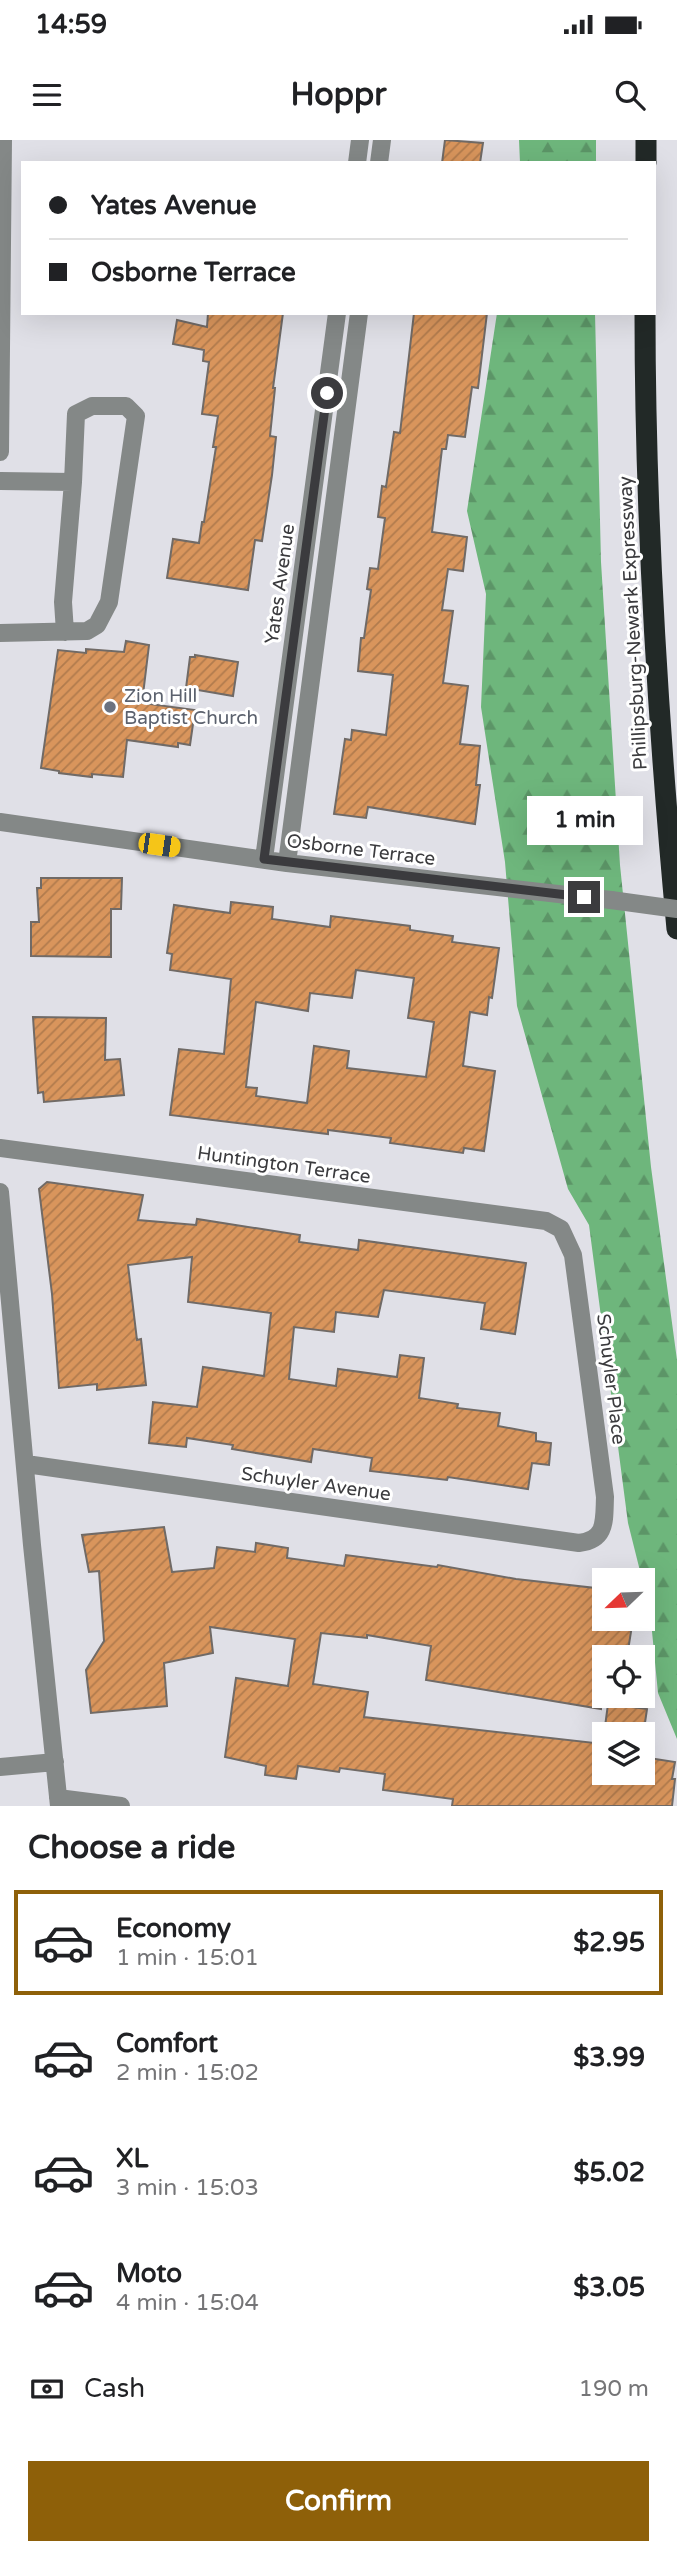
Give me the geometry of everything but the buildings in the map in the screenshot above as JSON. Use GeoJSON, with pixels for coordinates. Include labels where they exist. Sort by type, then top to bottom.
{"type":"FeatureCollection","features":[{"type":"Feature","properties":{"kind":"highway"},"geometry":{"type":"LineString","coordinates":[[646,140],[646,161]]}},
{"type":"Feature","properties":{"kind":"highway","name":"Phillipsburg-Newark Expressway"},"geometry":{"type":"LineString","coordinates":[[645,315],[647,460],[656,662],[677,929]]}},
{"type":"Feature","properties":{"kind":"street"},"geometry":{"type":"LineString","coordinates":[[0,452],[3,140]]}},
{"type":"Feature","properties":{"kind":"street"},"geometry":{"type":"LineString","coordinates":[[358,161],[360,140]]}},
{"type":"Feature","properties":{"kind":"street"},"geometry":{"type":"LineString","coordinates":[[379,161],[382,140]]}},
{"type":"Feature","properties":{"kind":"street","name":"Yates Avenue"},"geometry":{"type":"LineString","coordinates":[[264,859],[337,315]]}},
{"type":"Feature","properties":{"kind":"street"},"geometry":{"type":"LineString","coordinates":[[287,863],[359,315]]}},
{"type":"Feature","properties":{"kind":"street"},"geometry":{"type":"LineString","coordinates":[[0,632],[65,632],[87,631],[97,625],[109,602],[136,416],[126,406],[92,406],[76,414],[64,602],[65,632]]}},
{"type":"Feature","properties":{"kind":"street"},"geometry":{"type":"LineString","coordinates":[[0,481],[73,482]]}},
{"type":"Feature","properties":{"kind":"street"},"geometry":{"type":"LineString","coordinates":[[305,551],[328,554]]}},
{"type":"Feature","properties":{"kind":"street","name":"Osborne Terrace"},"geometry":{"type":"LineString","coordinates":[[0,822],[287,863],[677,909]]}},
{"type":"Feature","properties":{"kind":"street","name":"Huntington Terrace"},"geometry":{"type":"LineString","coordinates":[[0,1148],[546,1221],[561,1229]]}},
{"type":"Feature","properties":{"kind":"street"},"geometry":{"type":"LineString","coordinates":[[0,1192],[32,1545],[59,1802],[121,1806]]}},
{"type":"Feature","properties":{"kind":"street","name":"Schuyler Place"},"geometry":{"type":"LineString","coordinates":[[561,1229],[573,1255],[605,1497],[604,1520],[599,1536]]}},
{"type":"Feature","properties":{"kind":"street","name":"Schuyler Avenue"},"geometry":{"type":"LineString","coordinates":[[26,1464],[579,1543],[591,1542],[599,1536]]}},
{"type":"Feature","properties":{"kind":"street"},"geometry":{"type":"LineString","coordinates":[[0,1767],[55,1762]]}},
{"type":"Feature","properties":{"kind":"green space"},"geometry":{"type":"Polygon","coordinates":[[[519,140],[596,140],[596,161],[520,161],[519,140]]]}},
{"type":"Feature","properties":{"kind":"green space"},"geometry":{"type":"Polygon","coordinates":[[[497,315],[595,315],[601,562],[620,865],[651,1167],[677,1360],[677,1739],[658,1693],[652,1631],[655,1631],[655,1568],[639,1568],[628,1523],[589,1225],[568,1189],[517,1006],[505,862],[481,707],[486,594],[467,511],[497,315]]]}},
{"type":"Feature","properties":{"kind":"place","name":"Zion Hill Baptist Church"},"geometry":{"type":"Point","coordinates":[110,707]}},
{"type":"Feature","properties":{"kind":"route"},"geometry":{"type":"LineString","coordinates":[[327,393],[264,859],[584,897]]}}]}
